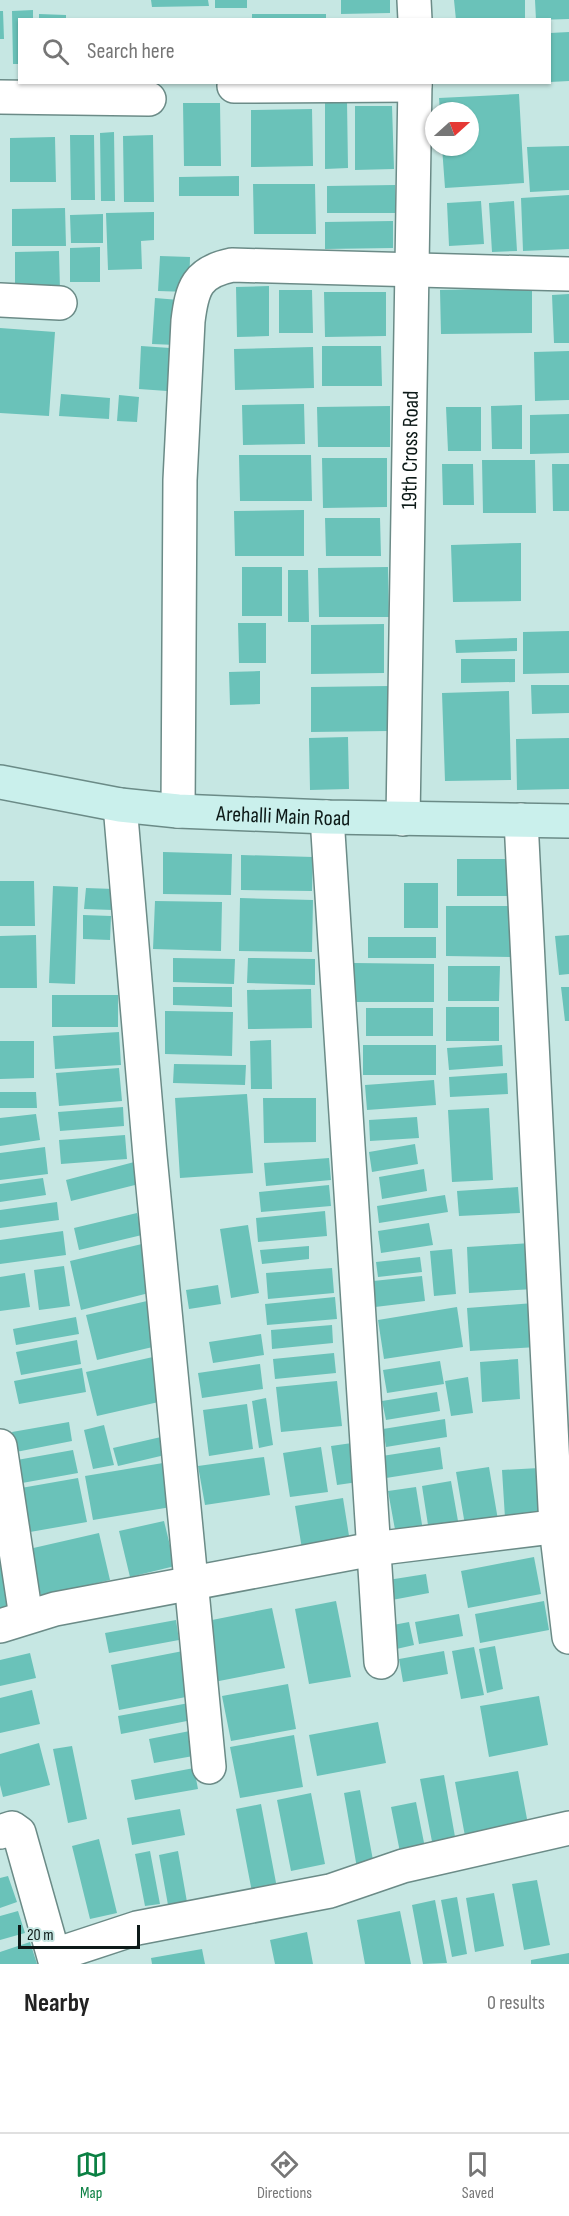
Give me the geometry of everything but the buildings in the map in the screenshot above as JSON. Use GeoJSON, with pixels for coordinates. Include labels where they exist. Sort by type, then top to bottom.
{"type":"FeatureCollection","features":[{"type":"Feature","properties":{"kind":"street"},"geometry":{"type":"LineString","coordinates":[[414,0],[414,18]]}},
{"type":"Feature","properties":{"kind":"street"},"geometry":{"type":"LineString","coordinates":[[234,86],[415,84]]}},
{"type":"Feature","properties":{"kind":"street","name":"19th Cross Road"},"geometry":{"type":"LineString","coordinates":[[403,819],[415,84]]}},
{"type":"Feature","properties":{"kind":"street"},"geometry":{"type":"LineString","coordinates":[[0,97],[149,99]]}},
{"type":"Feature","properties":{"kind":"street"},"geometry":{"type":"LineString","coordinates":[[178,811],[180,480],[188,321],[190,301],[198,282],[220,267],[232,265],[569,274]]}},
{"type":"Feature","properties":{"kind":"street"},"geometry":{"type":"LineString","coordinates":[[0,300],[60,303]]}},
{"type":"Feature","properties":{"kind":"street","name":"Arehalli Main Road"},"geometry":{"type":"LineString","coordinates":[[0,782],[120,805],[178,811],[327,818],[569,821]]}},
{"type":"Feature","properties":{"kind":"street"},"geometry":{"type":"LineString","coordinates":[[120,805],[209,1767]]}},
{"type":"Feature","properties":{"kind":"street"},"geometry":{"type":"LineString","coordinates":[[327,818],[381,1662]]}},
{"type":"Feature","properties":{"kind":"street"},"geometry":{"type":"LineString","coordinates":[[521,820],[569,1637]]}},
{"type":"Feature","properties":{"kind":"street"},"geometry":{"type":"LineString","coordinates":[[0,1446],[13,1622],[191,1582],[373,1548],[562,1526]]}},
{"type":"Feature","properties":{"kind":"street"},"geometry":{"type":"LineString","coordinates":[[1,1829],[12,1828],[19,1833],[56,1960],[137,1928],[330,1892],[403,1866],[569,1828]]}}]}
